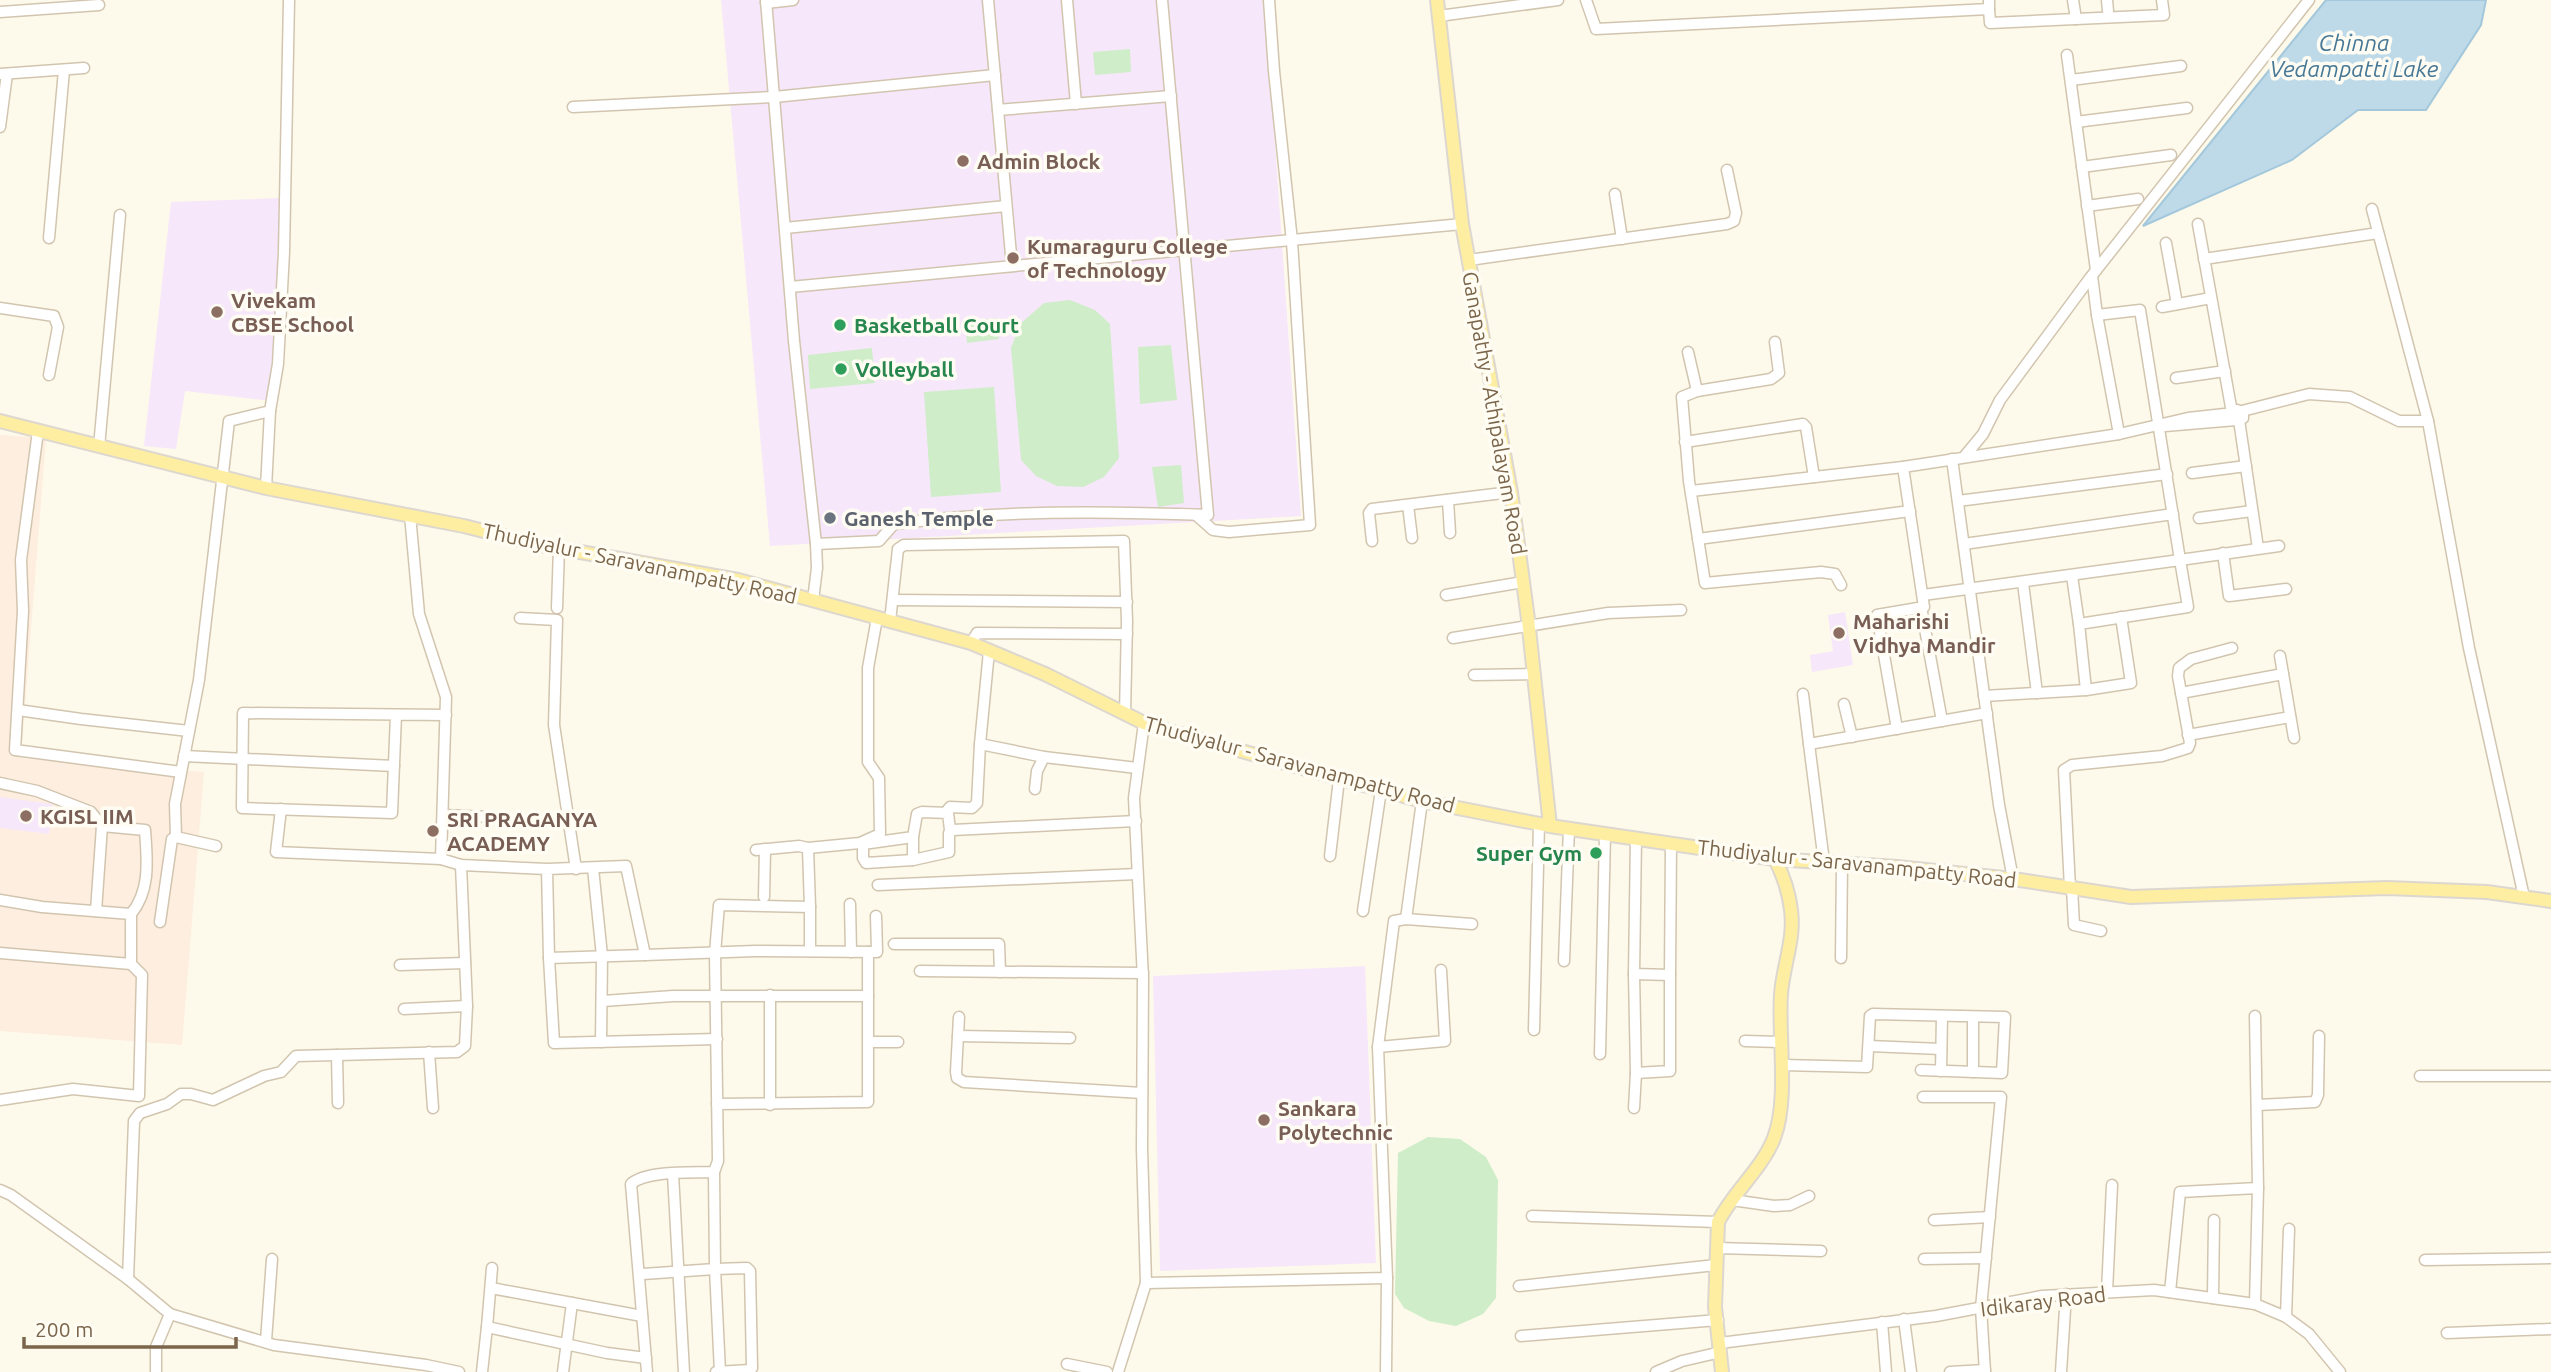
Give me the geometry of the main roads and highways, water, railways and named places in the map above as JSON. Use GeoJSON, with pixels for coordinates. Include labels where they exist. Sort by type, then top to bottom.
{"type":"FeatureCollection","features":[{"type":"Feature","properties":{"kind":"main road","name":"Ganapathy - Athipalayam Road"},"geometry":{"type":"LineString","coordinates":[[1437,0],[1462,224],[1511,492],[1523,582],[1534,674],[1544,825]]}},
{"type":"Feature","properties":{"kind":"main road","name":"Thudiyalur - Saravanampatty Road"},"geometry":{"type":"LineString","coordinates":[[0,421],[266,488],[410,515],[559,548],[737,580],[814,600],[971,643],[1045,674],[1144,723],[1422,801],[1544,825],[1775,859],[2013,879],[2131,897],[2387,888],[2487,892],[2551,901]]}},
{"type":"Feature","properties":{"kind":"main road"},"geometry":{"type":"LineString","coordinates":[[1722,1372],[1715,1307],[1718,1222],[1750,1178],[1774,1138],[1781,1102],[1781,993],[1790,949],[1792,911],[1783,875],[1775,859]]}},
{"type":"Feature","properties":{"kind":"water","name":"Chinna Vedampatti Lake"},"geometry":{"type":"Polygon","coordinates":[[[2326,0],[2486,0],[2481,25],[2426,110],[2358,110],[2292,160],[2143,226],[2326,0]]]}},
{"type":"Feature","properties":{"kind":"place","name":"Admin Block"},"geometry":{"type":"Point","coordinates":[963,161]}},
{"type":"Feature","properties":{"kind":"place","name":"Kumaraguru College of Technology"},"geometry":{"type":"Point","coordinates":[1013,258]}},
{"type":"Feature","properties":{"kind":"place","name":"Vivekam CBSE School"},"geometry":{"type":"Point","coordinates":[217,312]}},
{"type":"Feature","properties":{"kind":"place","name":"Basketball Court"},"geometry":{"type":"Point","coordinates":[840,325]}},
{"type":"Feature","properties":{"kind":"place","name":"Volleyball"},"geometry":{"type":"Point","coordinates":[841,369]}},
{"type":"Feature","properties":{"kind":"place","name":"Ganesh Temple"},"geometry":{"type":"Point","coordinates":[830,518]}},
{"type":"Feature","properties":{"kind":"place","name":"Maharishi Vidhya Mandir"},"geometry":{"type":"Point","coordinates":[1839,633]}},
{"type":"Feature","properties":{"kind":"place","name":"KGISL IIM"},"geometry":{"type":"Point","coordinates":[26,816]}},
{"type":"Feature","properties":{"kind":"place","name":"SRI PRAGANYA ACADEMY"},"geometry":{"type":"Point","coordinates":[433,831]}},
{"type":"Feature","properties":{"kind":"place","name":"Super Gym"},"geometry":{"type":"Point","coordinates":[1596,853]}},
{"type":"Feature","properties":{"kind":"place","name":"Sankara Polytechnic"},"geometry":{"type":"Point","coordinates":[1264,1120]}}]}
